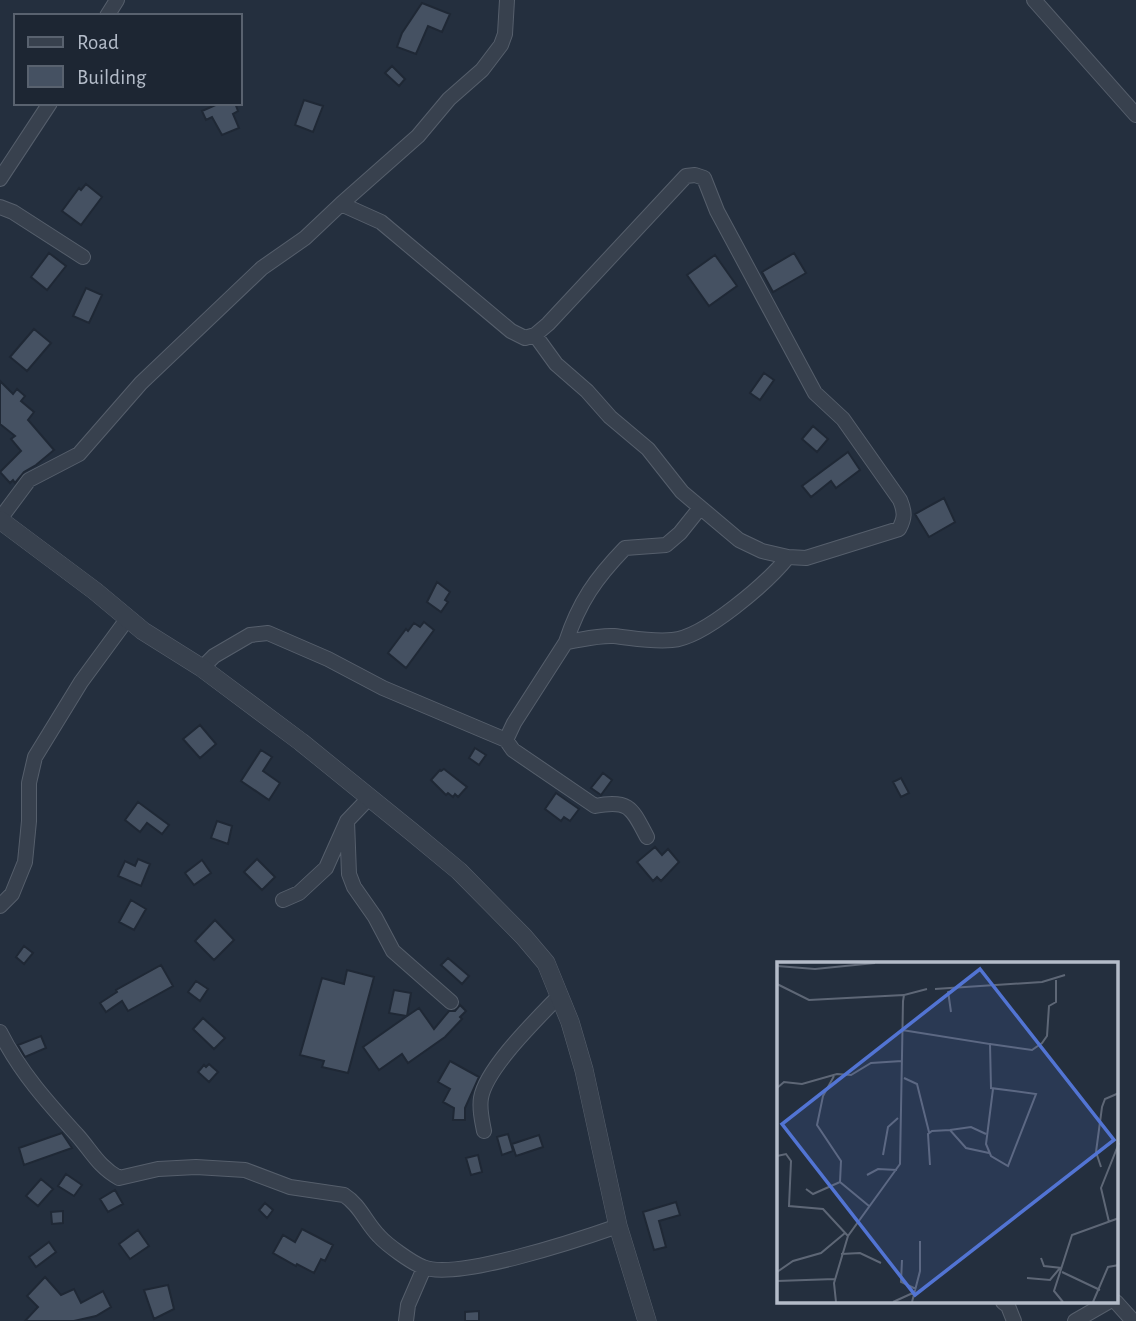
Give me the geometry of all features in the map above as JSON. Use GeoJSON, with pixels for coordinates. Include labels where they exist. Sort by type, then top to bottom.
{"type":"FeatureCollection","features":[{"type":"Feature","properties":{"kind":"street"},"geometry":{"type":"LineString","coordinates":[[507,0],[505,34],[501,45],[482,70],[449,99],[418,136],[305,238],[262,268],[150,374],[79,454],[29,480],[0,520],[143,631],[202,668],[301,742],[459,871],[546,963],[570,1022],[584,1070],[618,1226],[647,1321]]}},
{"type":"Feature","properties":{"kind":"street"},"geometry":{"type":"LineString","coordinates":[[1034,0],[1136,115]]}},
{"type":"Feature","properties":{"kind":"street"},"geometry":{"type":"LineString","coordinates":[[0,179],[49,105]]}},
{"type":"Feature","properties":{"kind":"street"},"geometry":{"type":"LineString","coordinates":[[341,204],[382,222],[511,331],[525,338],[535,335],[548,324],[686,176],[705,178],[717,211],[815,393],[843,419],[900,500],[905,511],[904,521],[899,529],[806,558],[762,551],[739,540],[682,492],[648,449],[610,417],[587,391],[556,364],[535,335]]}},
{"type":"Feature","properties":{"kind":"street"},"geometry":{"type":"LineString","coordinates":[[0,207],[13,212],[83,257]]}},
{"type":"Feature","properties":{"kind":"street"},"geometry":{"type":"LineString","coordinates":[[506,740],[566,642],[575,612],[603,570],[625,548],[666,545],[680,533],[700,508]]}},
{"type":"Feature","properties":{"kind":"street"},"geometry":{"type":"LineString","coordinates":[[566,642],[612,636],[675,640],[692,634],[750,596],[788,557]]}},
{"type":"Feature","properties":{"kind":"street"},"geometry":{"type":"LineString","coordinates":[[0,906],[12,894],[25,862],[29,783],[35,757],[81,682],[128,618]]}},
{"type":"Feature","properties":{"kind":"street"},"geometry":{"type":"LineString","coordinates":[[202,668],[214,656],[250,635],[268,634],[317,654],[383,688],[506,740],[513,750],[596,806],[626,804],[647,837]]}},
{"type":"Feature","properties":{"kind":"street"},"geometry":{"type":"LineString","coordinates":[[282,900],[299,893],[326,868],[347,821],[369,798]]}},
{"type":"Feature","properties":{"kind":"street"},"geometry":{"type":"LineString","coordinates":[[347,821],[349,874],[354,887],[393,951],[451,1002]]}},
{"type":"Feature","properties":{"kind":"street"},"geometry":{"type":"LineString","coordinates":[[484,1131],[480,1113],[481,1096],[495,1069],[523,1033],[560,995]]}},
{"type":"Feature","properties":{"kind":"street"},"geometry":{"type":"LineString","coordinates":[[0,1032],[14,1059],[47,1104],[81,1139],[95,1160],[119,1178],[196,1167],[245,1170],[290,1187],[344,1195],[352,1200],[379,1237],[424,1268],[446,1270],[477,1266],[550,1248],[618,1226]]}},
{"type":"Feature","properties":{"kind":"street"},"geometry":{"type":"LineString","coordinates":[[405,1321],[408,1305],[424,1268]]}},
{"type":"Feature","properties":{"kind":"street"},"geometry":{"type":"LineString","coordinates":[[1006,1304],[1014,1321]]}},
{"type":"Feature","properties":{"kind":"street"},"geometry":{"type":"LineString","coordinates":[[1075,1321],[1105,1304]]}},
{"type":"Feature","properties":{"kind":"building"},"geometry":{"type":"Polygon","coordinates":[[[422,3],[450,14],[442,32],[428,26],[416,54],[397,47],[402,33],[422,3]]]}},
{"type":"Feature","properties":{"kind":"building"},"geometry":{"type":"Polygon","coordinates":[[[392,66],[405,79],[399,86],[385,73],[392,66]]]}},
{"type":"Feature","properties":{"kind":"building"},"geometry":{"type":"Polygon","coordinates":[[[304,100],[323,106],[313,132],[295,125],[304,100]]]}},
{"type":"Feature","properties":{"kind":"building"},"geometry":{"type":"Polygon","coordinates":[[[216,105],[236,105],[238,111],[233,114],[239,128],[222,135],[212,117],[206,120],[202,111],[216,105]]]}},
{"type":"Feature","properties":{"kind":"building"},"geometry":{"type":"Polygon","coordinates":[[[86,184],[102,197],[81,225],[62,211],[79,188],[81,190],[86,184]]]}},
{"type":"Feature","properties":{"kind":"building"},"geometry":{"type":"Polygon","coordinates":[[[49,253],[66,266],[47,290],[31,277],[49,253]]]}},
{"type":"Feature","properties":{"kind":"building"},"geometry":{"type":"Polygon","coordinates":[[[794,253],[806,273],[773,292],[762,272],[794,253]]]}},
{"type":"Feature","properties":{"kind":"building"},"geometry":{"type":"Polygon","coordinates":[[[715,255],[737,286],[709,306],[687,275],[715,255]]]}},
{"type":"Feature","properties":{"kind":"building"},"geometry":{"type":"Polygon","coordinates":[[[86,288],[102,295],[89,323],[73,316],[86,288]]]}},
{"type":"Feature","properties":{"kind":"building"},"geometry":{"type":"Polygon","coordinates":[[[34,329],[51,343],[27,371],[10,357],[34,329]]]}},
{"type":"Feature","properties":{"kind":"building"},"geometry":{"type":"Polygon","coordinates":[[[764,373],[774,380],[760,400],[750,393],[764,373]]]}},
{"type":"Feature","properties":{"kind":"building"},"geometry":{"type":"Polygon","coordinates":[[[0,381],[13,394],[17,389],[25,396],[21,401],[34,412],[28,420],[54,450],[24,472],[15,483],[13,480],[10,483],[0,472],[21,451],[11,439],[15,436],[0,424],[0,381]]]}},
{"type":"Feature","properties":{"kind":"building"},"geometry":{"type":"Polygon","coordinates":[[[813,426],[828,439],[817,452],[802,439],[813,426]]]}},
{"type":"Feature","properties":{"kind":"building"},"geometry":{"type":"Polygon","coordinates":[[[848,452],[860,470],[836,488],[831,481],[811,497],[802,486],[848,452]]]}},
{"type":"Feature","properties":{"kind":"building"},"geometry":{"type":"Polygon","coordinates":[[[944,498],[955,522],[929,537],[915,514],[944,498]]]}},
{"type":"Feature","properties":{"kind":"building"},"geometry":{"type":"Polygon","coordinates":[[[437,582],[450,592],[445,600],[448,602],[441,612],[427,602],[437,582]]]}},
{"type":"Feature","properties":{"kind":"building"},"geometry":{"type":"Polygon","coordinates":[[[424,622],[434,630],[406,668],[388,653],[406,629],[408,631],[414,623],[420,627],[424,622]]]}},
{"type":"Feature","properties":{"kind":"building"},"geometry":{"type":"Polygon","coordinates":[[[200,725],[216,744],[200,758],[183,739],[200,725]]]}},
{"type":"Feature","properties":{"kind":"building"},"geometry":{"type":"Polygon","coordinates":[[[475,748],[486,755],[479,765],[469,758],[475,748]]]}},
{"type":"Feature","properties":{"kind":"building"},"geometry":{"type":"Polygon","coordinates":[[[261,750],[272,757],[263,771],[280,783],[269,800],[241,781],[261,750]]]}},
{"type":"Feature","properties":{"kind":"building"},"geometry":{"type":"Polygon","coordinates":[[[444,769],[467,787],[458,797],[455,794],[453,797],[448,793],[446,795],[431,780],[444,769]]]}},
{"type":"Feature","properties":{"kind":"building"},"geometry":{"type":"Polygon","coordinates":[[[603,773],[612,780],[601,795],[591,788],[603,773]]]}},
{"type":"Feature","properties":{"kind":"building"},"geometry":{"type":"Polygon","coordinates":[[[901,778],[909,793],[901,797],[893,782],[901,778]]]}},
{"type":"Feature","properties":{"kind":"building"},"geometry":{"type":"Polygon","coordinates":[[[556,793],[579,809],[570,821],[564,817],[561,821],[545,809],[556,793]]]}},
{"type":"Feature","properties":{"kind":"building"},"geometry":{"type":"Polygon","coordinates":[[[138,802],[169,825],[162,834],[147,823],[140,832],[125,820],[138,802]]]}},
{"type":"Feature","properties":{"kind":"building"},"geometry":{"type":"Polygon","coordinates":[[[217,821],[232,826],[228,844],[211,838],[217,821]]]}},
{"type":"Feature","properties":{"kind":"building"},"geometry":{"type":"Polygon","coordinates":[[[655,847],[662,855],[668,849],[679,862],[661,881],[657,877],[653,881],[637,862],[655,847]]]}},
{"type":"Feature","properties":{"kind":"building"},"geometry":{"type":"Polygon","coordinates":[[[138,859],[150,864],[141,886],[118,876],[125,861],[135,866],[138,859]]]}},
{"type":"Feature","properties":{"kind":"building"},"geometry":{"type":"Polygon","coordinates":[[[257,859],[275,877],[262,890],[244,872],[257,859]]]}},
{"type":"Feature","properties":{"kind":"building"},"geometry":{"type":"Polygon","coordinates":[[[202,860],[211,873],[194,885],[185,873],[202,860]]]}},
{"type":"Feature","properties":{"kind":"building"},"geometry":{"type":"Polygon","coordinates":[[[131,900],[146,909],[134,930],[119,922],[131,900]]]}},
{"type":"Feature","properties":{"kind":"building"},"geometry":{"type":"Polygon","coordinates":[[[215,920],[234,940],[214,960],[195,941],[215,920]]]}},
{"type":"Feature","properties":{"kind":"building"},"geometry":{"type":"Polygon","coordinates":[[[24,946],[33,953],[24,964],[16,957],[24,946]]]}},
{"type":"Feature","properties":{"kind":"building"},"geometry":{"type":"Polygon","coordinates":[[[448,958],[469,976],[462,984],[441,965],[448,958]]]}},
{"type":"Feature","properties":{"kind":"building"},"geometry":{"type":"Polygon","coordinates":[[[161,965],[173,986],[128,1011],[122,1001],[106,1012],[100,1003],[117,992],[116,990],[161,965]]]}},
{"type":"Feature","properties":{"kind":"building"},"geometry":{"type":"Polygon","coordinates":[[[347,970],[374,977],[348,1073],[322,1067],[324,1061],[300,1055],[322,978],[344,984],[347,970]]]}},
{"type":"Feature","properties":{"kind":"building"},"geometry":{"type":"Polygon","coordinates":[[[196,981],[208,989],[200,1001],[188,992],[196,981]]]}},
{"type":"Feature","properties":{"kind":"building"},"geometry":{"type":"Polygon","coordinates":[[[394,990],[411,993],[407,1016],[389,1013],[394,990]]]}},
{"type":"Feature","properties":{"kind":"building"},"geometry":{"type":"Polygon","coordinates":[[[460,1005],[466,1011],[445,1037],[408,1063],[402,1054],[379,1070],[363,1047],[419,1008],[434,1029],[449,1011],[455,1011],[460,1005]]]}},
{"type":"Feature","properties":{"kind":"building"},"geometry":{"type":"Polygon","coordinates":[[[203,1018],[225,1038],[214,1049],[193,1029],[203,1018]]]}},
{"type":"Feature","properties":{"kind":"building"},"geometry":{"type":"Polygon","coordinates":[[[41,1036],[46,1048],[25,1057],[18,1045],[41,1036]]]}},
{"type":"Feature","properties":{"kind":"building"},"geometry":{"type":"Polygon","coordinates":[[[450,1061],[479,1077],[465,1108],[465,1120],[453,1120],[454,1108],[443,1102],[450,1089],[438,1082],[450,1061]]]}},
{"type":"Feature","properties":{"kind":"building"},"geometry":{"type":"Polygon","coordinates":[[[209,1064],[218,1072],[209,1082],[198,1072],[204,1065],[206,1067],[209,1064]]]}},
{"type":"Feature","properties":{"kind":"building"},"geometry":{"type":"Polygon","coordinates":[[[62,1133],[72,1148],[24,1165],[19,1148],[62,1133]]]}},
{"type":"Feature","properties":{"kind":"building"},"geometry":{"type":"Polygon","coordinates":[[[508,1134],[513,1151],[502,1155],[497,1137],[508,1134]]]}},
{"type":"Feature","properties":{"kind":"building"},"geometry":{"type":"Polygon","coordinates":[[[539,1135],[543,1147],[516,1156],[512,1144],[539,1135]]]}},
{"type":"Feature","properties":{"kind":"building"},"geometry":{"type":"Polygon","coordinates":[[[478,1155],[482,1172],[471,1175],[466,1158],[478,1155]]]}},
{"type":"Feature","properties":{"kind":"building"},"geometry":{"type":"Polygon","coordinates":[[[66,1174],[82,1185],[74,1196],[58,1186],[66,1174]]]}},
{"type":"Feature","properties":{"kind":"building"},"geometry":{"type":"Polygon","coordinates":[[[41,1179],[53,1189],[38,1206],[26,1196],[41,1179]]]}},
{"type":"Feature","properties":{"kind":"building"},"geometry":{"type":"Polygon","coordinates":[[[115,1190],[123,1204],[108,1212],[100,1199],[115,1190]]]}},
{"type":"Feature","properties":{"kind":"building"},"geometry":{"type":"Polygon","coordinates":[[[676,1202],[680,1215],[659,1221],[666,1247],[654,1250],[643,1212],[676,1202]]]}},
{"type":"Feature","properties":{"kind":"building"},"geometry":{"type":"Polygon","coordinates":[[[265,1203],[273,1210],[267,1218],[259,1210],[265,1203]]]}},
{"type":"Feature","properties":{"kind":"building"},"geometry":{"type":"Polygon","coordinates":[[[63,1211],[63,1223],[52,1224],[51,1212],[63,1211]]]}},
{"type":"Feature","properties":{"kind":"building"},"geometry":{"type":"Polygon","coordinates":[[[302,1229],[333,1245],[325,1261],[321,1259],[314,1273],[273,1253],[283,1235],[295,1242],[302,1229]]]}},
{"type":"Feature","properties":{"kind":"building"},"geometry":{"type":"Polygon","coordinates":[[[138,1230],[149,1246],[130,1259],[119,1244],[138,1230]]]}},
{"type":"Feature","properties":{"kind":"building"},"geometry":{"type":"Polygon","coordinates":[[[49,1242],[56,1252],[36,1267],[29,1257],[49,1242]]]}},
{"type":"Feature","properties":{"kind":"building"},"geometry":{"type":"Polygon","coordinates":[[[45,1277],[61,1295],[74,1289],[81,1303],[103,1291],[111,1307],[96,1316],[74,1321],[25,1321],[38,1307],[27,1296],[45,1277]]]}},
{"type":"Feature","properties":{"kind":"building"},"geometry":{"type":"Polygon","coordinates":[[[168,1285],[174,1309],[154,1319],[144,1290],[168,1285]]]}},
{"type":"Feature","properties":{"kind":"building"},"geometry":{"type":"Polygon","coordinates":[[[479,1311],[479,1321],[465,1321],[465,1312],[479,1311]]]}}]}
